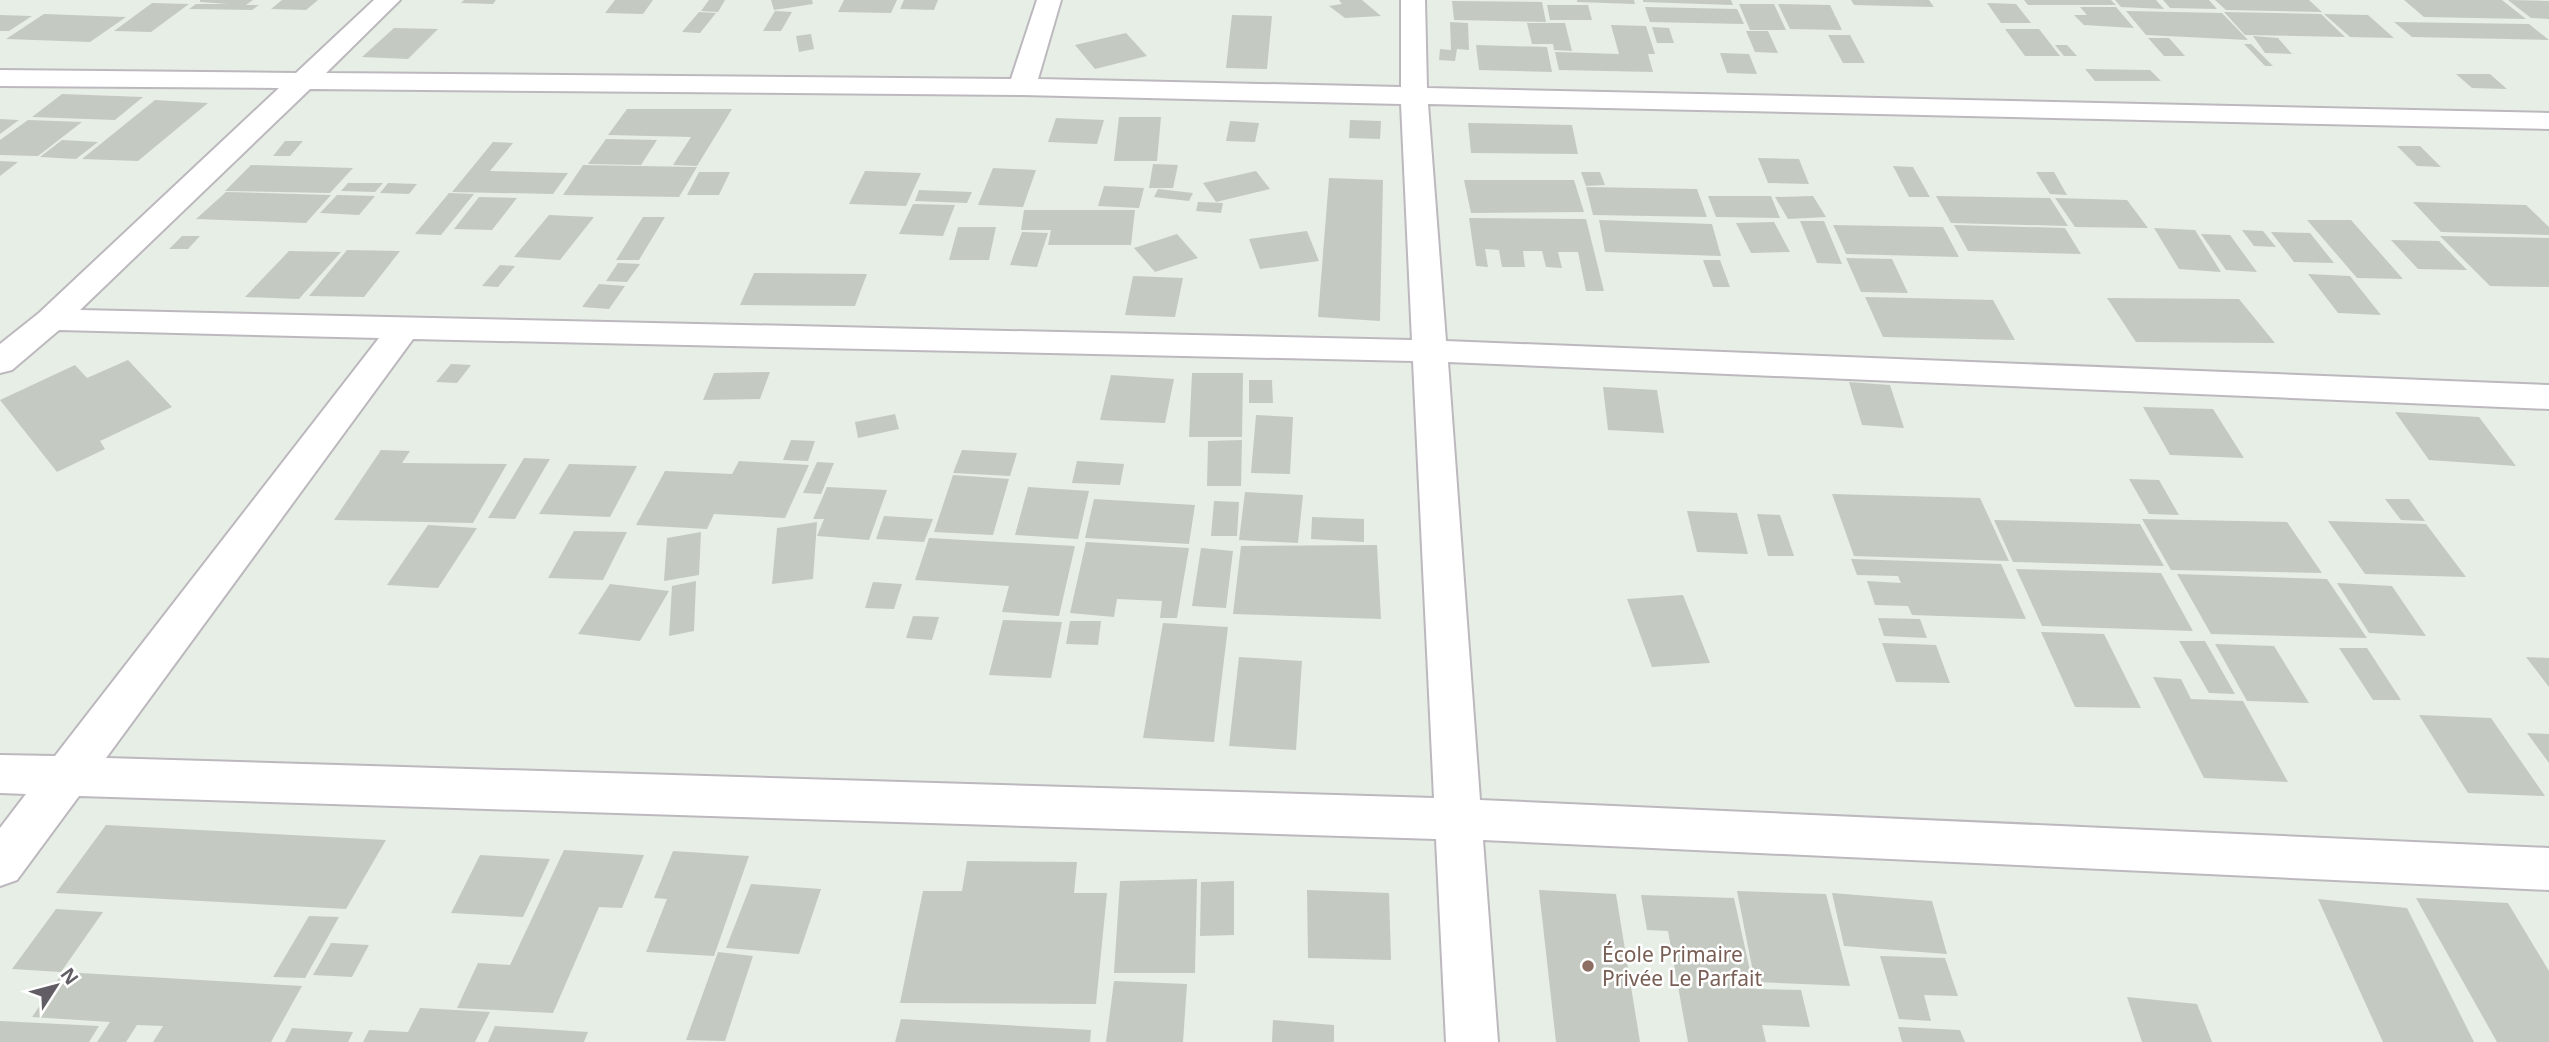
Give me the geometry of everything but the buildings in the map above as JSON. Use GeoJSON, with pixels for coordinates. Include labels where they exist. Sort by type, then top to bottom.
{"type":"FeatureCollection","features":[{"type":"Feature","properties":{"kind":"street"},"geometry":{"type":"LineString","coordinates":[[0,362],[51,320],[388,0]]}},
{"type":"Feature","properties":{"kind":"street"},"geometry":{"type":"LineString","coordinates":[[1022,87],[1049,0]]}},
{"type":"Feature","properties":{"kind":"street"},"geometry":{"type":"LineString","coordinates":[[1413,0],[1415,94],[1472,1042]]}},
{"type":"Feature","properties":{"kind":"street"},"geometry":{"type":"LineString","coordinates":[[0,78],[1022,87],[2549,121]]}},
{"type":"Feature","properties":{"kind":"street"},"geometry":{"type":"LineString","coordinates":[[51,320],[1430,351],[2549,397]]}},
{"type":"Feature","properties":{"kind":"street"},"geometry":{"type":"LineString","coordinates":[[0,865],[404,328]]}},
{"type":"Feature","properties":{"kind":"street"},"geometry":{"type":"LineString","coordinates":[[0,774],[1458,820],[2549,869]]}},
{"type":"Feature","properties":{"kind":"place","name":"École Primaire Privée Le Parfait"},"geometry":{"type":"Point","coordinates":[1588,966]}}]}
